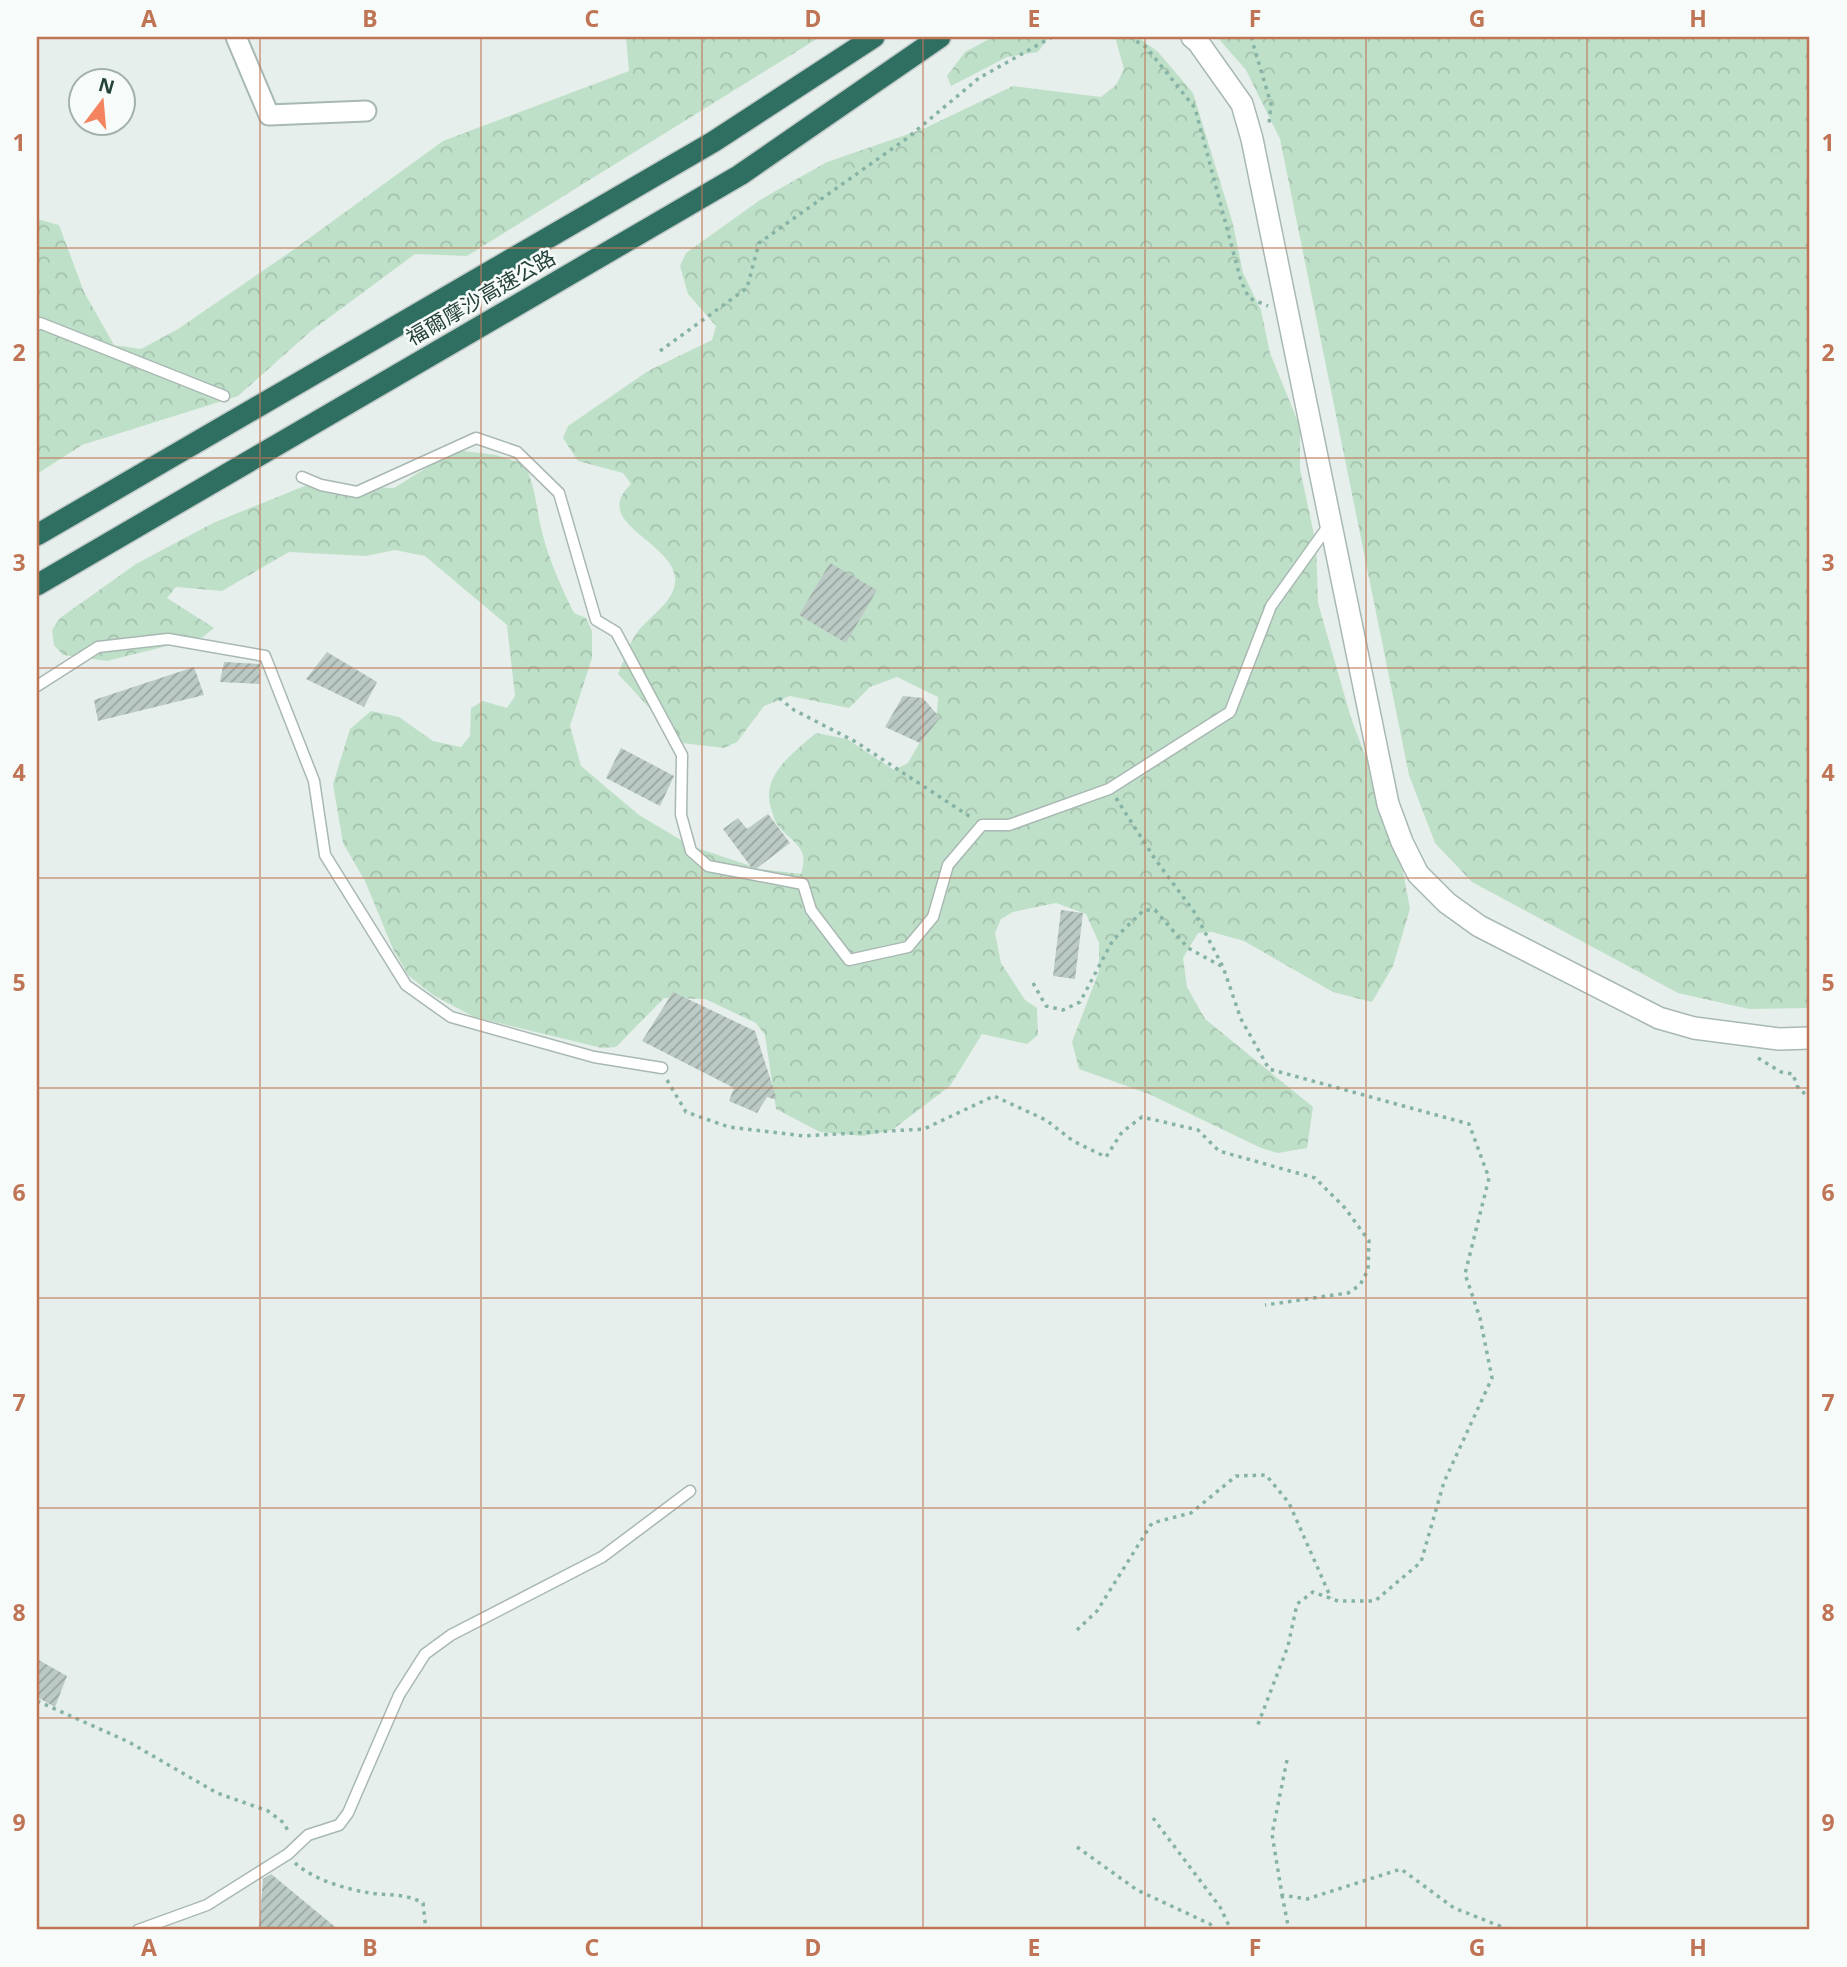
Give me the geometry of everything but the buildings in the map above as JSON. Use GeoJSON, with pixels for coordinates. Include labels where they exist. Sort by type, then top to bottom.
{"type":"FeatureCollection","features":[{"type":"Feature","properties":{"kind":"highway","name":"福爾摩沙高速公路"},"geometry":{"type":"LineString","coordinates":[[37,535],[713,142],[874,37]]}},
{"type":"Feature","properties":{"kind":"highway","name":"福爾摩沙高速公路"},"geometry":{"type":"LineString","coordinates":[[37,585],[740,175],[940,37]]}},
{"type":"Feature","properties":{"kind":"street"},"geometry":{"type":"LineString","coordinates":[[236,37],[269,115],[366,111]]}},
{"type":"Feature","properties":{"kind":"street"},"geometry":{"type":"LineString","coordinates":[[1192,37],[1242,104],[1252,139],[1388,804],[1402,842],[1418,874],[1447,903],[1479,926],[1659,1018],[1694,1028],[1779,1039],[1810,1038]]}},
{"type":"Feature","properties":{"kind":"lane"},"geometry":{"type":"LineString","coordinates":[[37,326],[40,323],[224,396]]}},
{"type":"Feature","properties":{"kind":"lane"},"geometry":{"type":"LineString","coordinates":[[302,477],[321,485],[357,492],[476,438],[516,452],[559,493],[596,620],[616,632],[682,755],[681,815],[691,851],[708,866],[803,884],[811,911],[849,960],[908,947],[933,917],[948,865],[982,825],[1009,825],[1110,789],[1230,712],[1271,606],[1331,522]]}},
{"type":"Feature","properties":{"kind":"lane"},"geometry":{"type":"LineString","coordinates":[[37,686],[98,647],[168,639],[265,656],[314,781],[325,855],[406,985],[451,1017],[594,1056],[662,1068]]}},
{"type":"Feature","properties":{"kind":"lane"},"geometry":{"type":"LineString","coordinates":[[138,1930],[206,1905],[288,1854],[308,1835],[340,1825],[348,1813],[399,1695],[425,1654],[451,1635],[602,1557],[690,1491]]}},
{"type":"Feature","properties":{"kind":"path"},"geometry":{"type":"LineString","coordinates":[[660,351],[747,288],[759,243],[906,139],[979,78],[1052,37]]}},
{"type":"Feature","properties":{"kind":"path"},"geometry":{"type":"LineString","coordinates":[[1129,37],[1146,47],[1195,108],[1241,281],[1249,298],[1289,314]]}},
{"type":"Feature","properties":{"kind":"path"},"geometry":{"type":"LineString","coordinates":[[779,698],[794,710],[856,742],[982,825]]}},
{"type":"Feature","properties":{"kind":"path"},"geometry":{"type":"LineString","coordinates":[[1110,789],[1155,859],[1195,913],[1223,967],[1241,1020],[1269,1069],[1469,1124],[1489,1178],[1465,1274],[1480,1318],[1492,1378],[1444,1482],[1421,1562],[1375,1601],[1338,1601],[1313,1592],[1297,1604],[1288,1646],[1257,1727]]}},
{"type":"Feature","properties":{"kind":"path"},"geometry":{"type":"LineString","coordinates":[[1033,983],[1046,1006],[1063,1010],[1080,1002],[1113,940],[1144,910],[1155,910],[1188,948],[1223,967]]}},
{"type":"Feature","properties":{"kind":"path"},"geometry":{"type":"LineString","coordinates":[[1754,1056],[1765,1060],[1781,1072],[1793,1074],[1797,1086],[1807,1096]]}},
{"type":"Feature","properties":{"kind":"path"},"geometry":{"type":"LineString","coordinates":[[662,1068],[685,1112],[729,1127],[804,1136],[923,1129],[994,1096],[1046,1120],[1073,1141],[1106,1157],[1122,1132],[1142,1117],[1198,1129],[1219,1151],[1315,1178],[1345,1208],[1369,1241],[1368,1270],[1360,1285],[1348,1293],[1265,1305]]}},
{"type":"Feature","properties":{"kind":"path"},"geometry":{"type":"LineString","coordinates":[[1077,1630],[1097,1611],[1152,1523],[1191,1513],[1236,1476],[1266,1475],[1289,1503],[1331,1598]]}},
{"type":"Feature","properties":{"kind":"path"},"geometry":{"type":"LineString","coordinates":[[37,1701],[129,1742],[217,1793],[268,1811],[284,1823],[289,1834],[288,1854],[297,1865],[335,1884],[370,1893],[411,1896],[423,1903],[426,1930]]}},
{"type":"Feature","properties":{"kind":"path"},"geometry":{"type":"LineString","coordinates":[[1287,1760],[1272,1834],[1289,1930]]}},
{"type":"Feature","properties":{"kind":"path"},"geometry":{"type":"LineString","coordinates":[[1153,1818],[1220,1907],[1231,1930]]}},
{"type":"Feature","properties":{"kind":"path"},"geometry":{"type":"LineString","coordinates":[[1077,1847],[1137,1890],[1210,1924],[1216,1930]]}},
{"type":"Feature","properties":{"kind":"path"},"geometry":{"type":"LineString","coordinates":[[1282,1895],[1307,1899],[1401,1869],[1454,1908],[1510,1930]]}},
{"type":"Feature","properties":{"kind":"green space"},"geometry":{"type":"Polygon","coordinates":[[[626,37],[820,37],[467,256],[415,254],[311,331],[238,396],[82,445],[37,474],[37,219],[59,225],[84,292],[114,345],[141,349],[178,329],[293,250],[443,141],[629,71],[626,37]]]}},
{"type":"Feature","properties":{"kind":"green space"},"geometry":{"type":"Polygon","coordinates":[[[993,37],[1049,37],[1038,52],[1007,57],[951,86],[947,76],[965,52],[993,37]]]}},
{"type":"Feature","properties":{"kind":"green space"},"geometry":{"type":"Polygon","coordinates":[[[1111,37],[1138,37],[1158,52],[1193,93],[1233,224],[1243,273],[1261,310],[1270,353],[1300,427],[1300,469],[1316,544],[1318,603],[1351,718],[1397,839],[1410,909],[1393,966],[1372,1002],[1333,992],[1244,941],[1212,932],[1198,933],[1183,958],[1187,987],[1205,1019],[1313,1107],[1307,1148],[1278,1153],[1261,1148],[1149,1094],[1079,1069],[1072,1042],[1099,971],[1099,943],[1086,914],[1056,903],[1013,912],[1001,919],[995,933],[1001,963],[1025,1000],[1037,1008],[1038,1035],[1027,1044],[982,1034],[950,1086],[892,1130],[863,1136],[820,1132],[776,1109],[765,1035],[756,1023],[705,999],[664,998],[616,1047],[602,1048],[474,1017],[433,995],[408,975],[393,949],[365,881],[343,843],[333,784],[350,729],[371,711],[399,717],[433,741],[461,747],[470,736],[471,708],[483,701],[507,708],[515,696],[507,625],[425,556],[395,550],[366,556],[289,552],[222,591],[176,587],[167,598],[214,628],[203,637],[107,661],[63,655],[54,645],[52,630],[60,618],[136,564],[213,523],[307,485],[394,488],[455,450],[496,455],[524,464],[531,480],[542,532],[556,573],[574,613],[586,618],[592,631],[592,658],[570,726],[581,766],[639,815],[691,846],[760,869],[801,874],[803,858],[800,848],[778,826],[771,808],[770,785],[781,766],[816,733],[847,739],[894,770],[908,763],[937,712],[938,697],[897,677],[870,687],[849,708],[790,696],[764,706],[737,742],[724,748],[682,743],[618,674],[636,634],[672,594],[675,577],[670,564],[626,521],[620,510],[621,498],[631,484],[623,473],[578,461],[563,438],[568,426],[648,371],[712,340],[716,326],[688,294],[680,266],[686,253],[760,200],[827,162],[923,129],[1013,86],[1101,97],[1116,85],[1124,69],[1116,40],[1111,37]]]}},
{"type":"Feature","properties":{"kind":"green space"},"geometry":{"type":"Polygon","coordinates":[[[1217,37],[1810,37],[1810,1008],[1749,1009],[1678,993],[1472,882],[1435,843],[1409,775],[1280,139],[1246,70],[1217,37]]]}}]}
